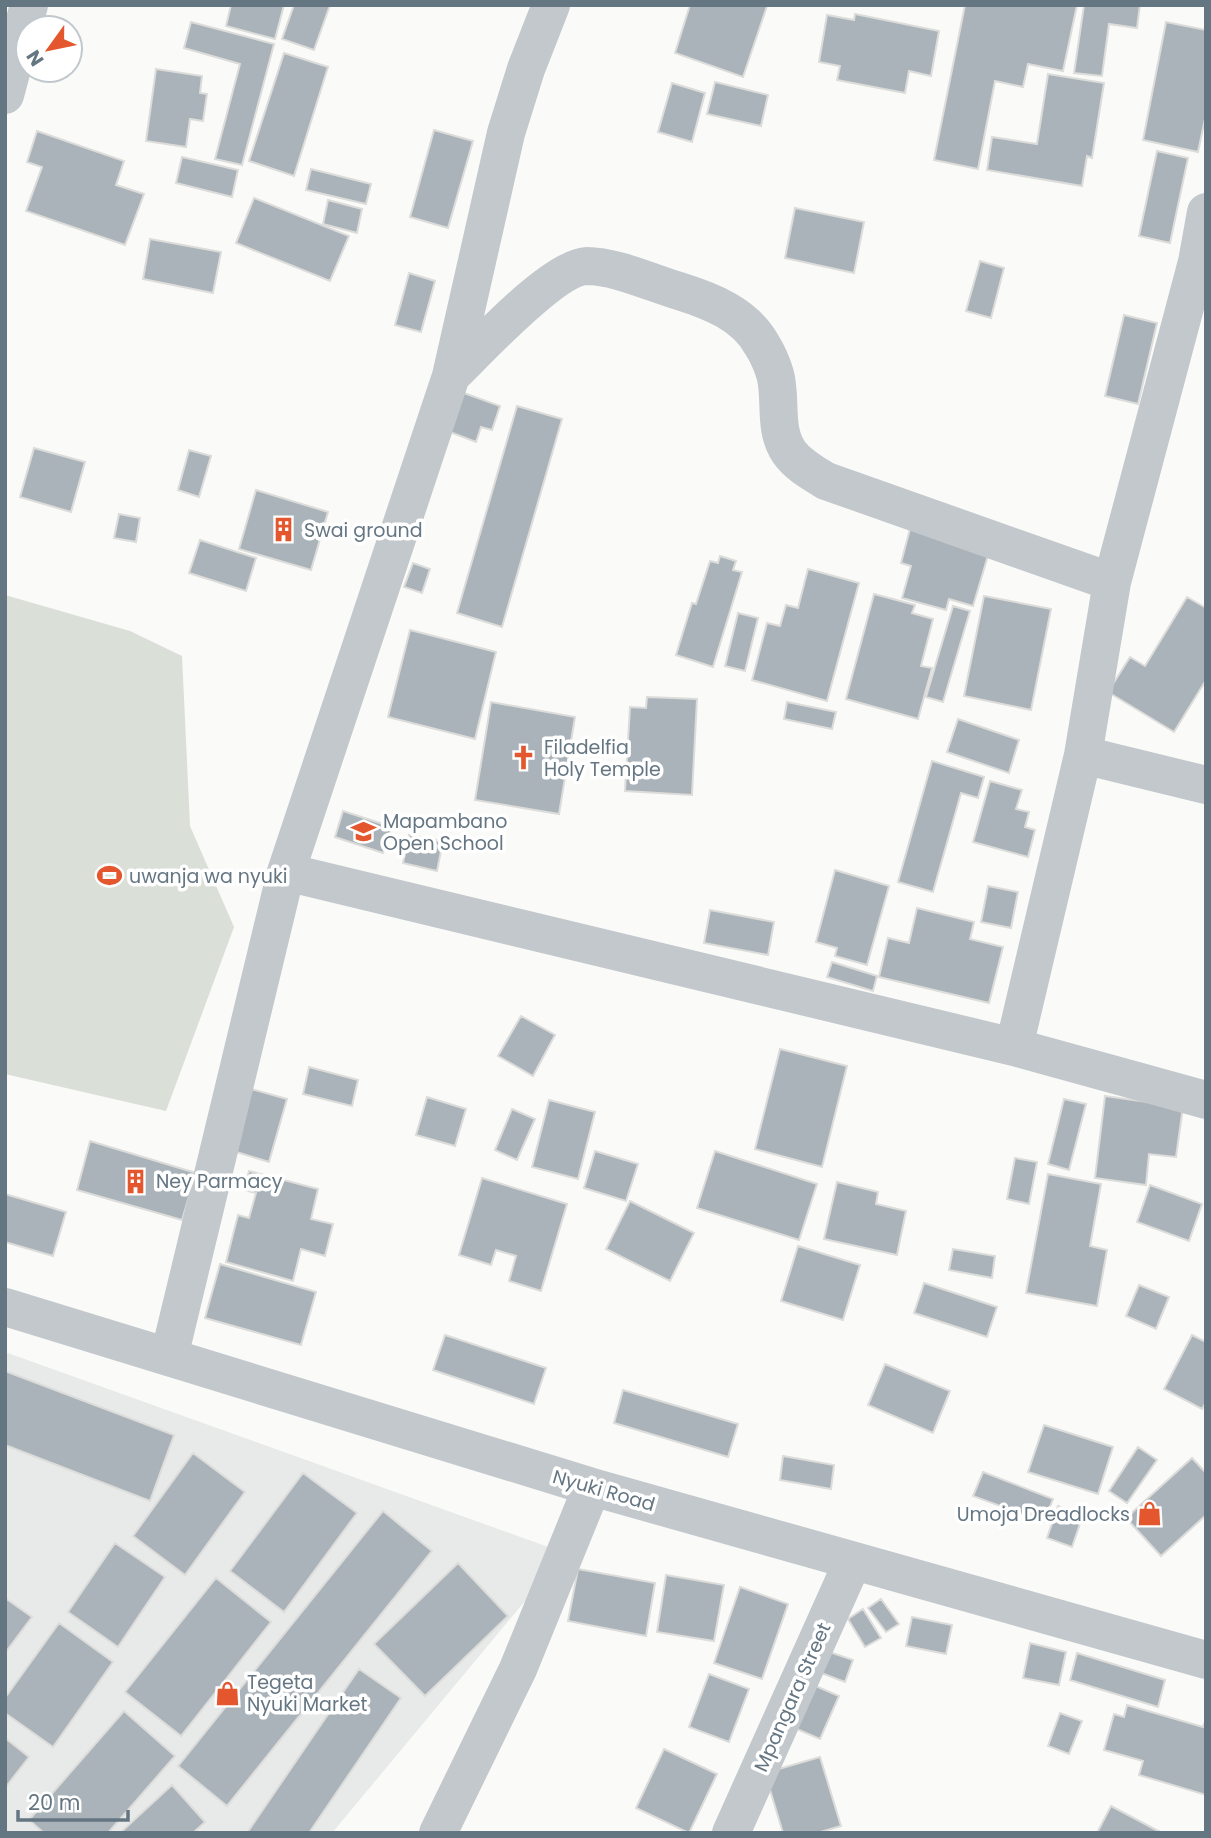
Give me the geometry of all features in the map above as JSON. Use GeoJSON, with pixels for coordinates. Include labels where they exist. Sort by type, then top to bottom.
{"type":"FeatureCollection","features":[{"type":"Feature","properties":{"kind":"street"},"geometry":{"type":"LineString","coordinates":[[5,95],[29,5]]}},
{"type":"Feature","properties":{"kind":"street"},"geometry":{"type":"LineString","coordinates":[[169,1357],[286,872],[451,376],[506,133],[526,69],[551,5]]}},
{"type":"Feature","properties":{"kind":"street"},"geometry":{"type":"LineString","coordinates":[[1014,1047],[1083,755],[1112,582],[1201,263],[1206,212]]}},
{"type":"Feature","properties":{"kind":"street"},"geometry":{"type":"LineString","coordinates":[[451,376],[537,293],[584,266],[605,268],[707,299],[739,317],[761,342],[775,375],[777,409],[788,450],[803,467],[826,481],[1112,582]]}},
{"type":"Feature","properties":{"kind":"street"},"geometry":{"type":"LineString","coordinates":[[1083,755],[1206,785]]}},
{"type":"Feature","properties":{"kind":"street"},"geometry":{"type":"LineString","coordinates":[[286,872],[1014,1047],[1206,1100]]}},
{"type":"Feature","properties":{"kind":"street","name":"Nyuki Road"},"geometry":{"type":"LineString","coordinates":[[5,1307],[592,1487],[1206,1660]]}},
{"type":"Feature","properties":{"kind":"street"},"geometry":{"type":"LineString","coordinates":[[438,1833],[518,1669],[592,1487]]}},
{"type":"Feature","properties":{"kind":"street","name":"Mpangara Street"},"geometry":{"type":"LineString","coordinates":[[731,1833],[853,1561]]}},
{"type":"Feature","properties":{"kind":"shaded area","name":"uwanja wa nyuki"},"geometry":{"type":"Polygon","coordinates":[[[5,595],[130,631],[182,656],[190,826],[234,927],[166,1111],[5,1074],[5,595]]]}},
{"type":"Feature","properties":{"kind":"shaded area","name":"Tegeta Nyuki Market"},"geometry":{"type":"Polygon","coordinates":[[[5,1352],[565,1553],[332,1833],[5,1833],[5,1352]]]}},
{"type":"Feature","properties":{"kind":"building"},"geometry":{"type":"Polygon","coordinates":[[[231,5],[284,5],[275,39],[226,26],[231,5]]]}},
{"type":"Feature","properties":{"kind":"building"},"geometry":{"type":"Polygon","coordinates":[[[294,5],[330,5],[314,50],[282,39],[294,5]]]}},
{"type":"Feature","properties":{"kind":"building"},"geometry":{"type":"Polygon","coordinates":[[[690,5],[767,6],[743,77],[675,53],[690,5]]]}},
{"type":"Feature","properties":{"kind":"building"},"geometry":{"type":"Polygon","coordinates":[[[965,5],[1077,5],[1063,71],[1028,64],[1023,87],[995,81],[978,169],[934,160],[965,5]]]}},
{"type":"Feature","properties":{"kind":"building"},"geometry":{"type":"Polygon","coordinates":[[[1084,5],[1140,5],[1137,28],[1109,24],[1102,76],[1074,73],[1084,5]]]}},
{"type":"Feature","properties":{"kind":"building"},"geometry":{"type":"Polygon","coordinates":[[[855,14],[939,31],[931,76],[909,71],[905,93],[837,80],[840,66],[819,62],[827,15],[854,20],[855,14]]]}},
{"type":"Feature","properties":{"kind":"building"},"geometry":{"type":"Polygon","coordinates":[[[191,22],[274,44],[242,165],[215,159],[240,64],[184,48],[191,22]]]}},
{"type":"Feature","properties":{"kind":"building"},"geometry":{"type":"Polygon","coordinates":[[[1166,22],[1206,30],[1206,114],[1198,152],[1143,140],[1166,22]]]}},
{"type":"Feature","properties":{"kind":"building"},"geometry":{"type":"Polygon","coordinates":[[[284,53],[328,67],[294,176],[249,161],[284,53]]]}},
{"type":"Feature","properties":{"kind":"building"},"geometry":{"type":"Polygon","coordinates":[[[156,69],[202,76],[200,93],[207,94],[203,121],[190,119],[186,147],[146,141],[156,69]]]}},
{"type":"Feature","properties":{"kind":"building"},"geometry":{"type":"Polygon","coordinates":[[[1048,74],[1104,83],[1092,158],[1087,156],[1082,186],[987,170],[992,137],[1037,144],[1048,74]]]}},
{"type":"Feature","properties":{"kind":"building"},"geometry":{"type":"Polygon","coordinates":[[[715,82],[768,95],[761,126],[707,114],[715,82]]]}},
{"type":"Feature","properties":{"kind":"building"},"geometry":{"type":"Polygon","coordinates":[[[672,83],[705,93],[692,142],[658,132],[672,83]]]}},
{"type":"Feature","properties":{"kind":"building"},"geometry":{"type":"Polygon","coordinates":[[[434,130],[473,141],[448,228],[410,217],[434,130]]]}},
{"type":"Feature","properties":{"kind":"building"},"geometry":{"type":"Polygon","coordinates":[[[37,131],[124,161],[116,185],[144,194],[125,245],[26,211],[42,167],[27,162],[37,131]]]}},
{"type":"Feature","properties":{"kind":"building"},"geometry":{"type":"Polygon","coordinates":[[[1157,151],[1188,158],[1170,243],[1139,236],[1157,151]]]}},
{"type":"Feature","properties":{"kind":"building"},"geometry":{"type":"Polygon","coordinates":[[[182,157],[238,170],[232,197],[176,183],[182,157]]]}},
{"type":"Feature","properties":{"kind":"building"},"geometry":{"type":"Polygon","coordinates":[[[311,169],[371,184],[366,204],[306,190],[311,169]]]}},
{"type":"Feature","properties":{"kind":"building"},"geometry":{"type":"Polygon","coordinates":[[[254,198],[349,236],[330,281],[236,243],[254,198]]]}},
{"type":"Feature","properties":{"kind":"building"},"geometry":{"type":"Polygon","coordinates":[[[328,200],[362,209],[357,233],[323,224],[328,200]]]}},
{"type":"Feature","properties":{"kind":"building"},"geometry":{"type":"Polygon","coordinates":[[[795,208],[864,222],[854,273],[785,258],[795,208]]]}},
{"type":"Feature","properties":{"kind":"building"},"geometry":{"type":"Polygon","coordinates":[[[150,239],[221,252],[213,293],[143,279],[150,239]]]}},
{"type":"Feature","properties":{"kind":"building"},"geometry":{"type":"Polygon","coordinates":[[[980,261],[1004,268],[991,318],[966,311],[980,261]]]}},
{"type":"Feature","properties":{"kind":"building"},"geometry":{"type":"Polygon","coordinates":[[[409,273],[435,281],[421,332],[395,325],[409,273]]]}},
{"type":"Feature","properties":{"kind":"building"},"geometry":{"type":"Polygon","coordinates":[[[1124,315],[1157,323],[1138,404],[1105,396],[1124,315]]]}},
{"type":"Feature","properties":{"kind":"building"},"geometry":{"type":"Polygon","coordinates":[[[453,389],[500,406],[492,430],[481,427],[476,442],[450,432],[453,389]]]}},
{"type":"Feature","properties":{"kind":"building"},"geometry":{"type":"Polygon","coordinates":[[[517,406],[562,419],[502,627],[457,613],[517,406]]]}},
{"type":"Feature","properties":{"kind":"building"},"geometry":{"type":"Polygon","coordinates":[[[34,448],[85,462],[71,512],[20,497],[34,448]]]}},
{"type":"Feature","properties":{"kind":"building"},"geometry":{"type":"Polygon","coordinates":[[[189,450],[211,456],[199,497],[178,490],[189,450]]]}},
{"type":"Feature","properties":{"kind":"building","name":"Swai ground"},"geometry":{"type":"Polygon","coordinates":[[[256,490],[328,512],[311,570],[239,549],[256,490]]]}},
{"type":"Feature","properties":{"kind":"building"},"geometry":{"type":"Polygon","coordinates":[[[119,514],[140,518],[136,542],[114,538],[119,514]]]}},
{"type":"Feature","properties":{"kind":"building"},"geometry":{"type":"Polygon","coordinates":[[[911,525],[990,549],[973,606],[949,599],[946,610],[902,598],[911,566],[901,563],[911,525]]]}},
{"type":"Feature","properties":{"kind":"building"},"geometry":{"type":"Polygon","coordinates":[[[200,540],[256,558],[246,591],[189,573],[200,540]]]}},
{"type":"Feature","properties":{"kind":"building"},"geometry":{"type":"Polygon","coordinates":[[[720,556],[736,561],[733,570],[742,572],[713,667],[676,655],[692,603],[696,604],[710,561],[718,563],[720,556]]]}},
{"type":"Feature","properties":{"kind":"building"},"geometry":{"type":"Polygon","coordinates":[[[413,563],[430,569],[422,593],[404,587],[413,563]]]}},
{"type":"Feature","properties":{"kind":"building"},"geometry":{"type":"Polygon","coordinates":[[[808,569],[859,583],[827,701],[752,680],[767,623],[780,626],[786,605],[798,608],[808,569]]]}},
{"type":"Feature","properties":{"kind":"building"},"geometry":{"type":"Polygon","coordinates":[[[874,594],[915,605],[912,613],[933,619],[921,666],[932,668],[918,719],[846,699],[874,594]]]}},
{"type":"Feature","properties":{"kind":"building"},"geometry":{"type":"Polygon","coordinates":[[[984,596],[1051,609],[1031,710],[964,696],[984,596]]]}},
{"type":"Feature","properties":{"kind":"building"},"geometry":{"type":"Polygon","coordinates":[[[1187,597],[1206,608],[1206,680],[1174,732],[1108,692],[1130,657],[1145,666],[1187,597]]]}},
{"type":"Feature","properties":{"kind":"building"},"geometry":{"type":"Polygon","coordinates":[[[953,606],[970,611],[943,702],[926,697],[953,606]]]}},
{"type":"Feature","properties":{"kind":"building"},"geometry":{"type":"Polygon","coordinates":[[[738,613],[758,618],[745,671],[725,666],[738,613]]]}},
{"type":"Feature","properties":{"kind":"building"},"geometry":{"type":"Polygon","coordinates":[[[410,630],[496,652],[475,739],[388,717],[410,630]]]}},
{"type":"Feature","properties":{"kind":"building"},"geometry":{"type":"Polygon","coordinates":[[[647,697],[697,699],[692,795],[625,791],[630,707],[646,708],[647,697]]]}},
{"type":"Feature","properties":{"kind":"building"},"geometry":{"type":"Polygon","coordinates":[[[491,702],[575,717],[559,814],[475,800],[491,702]]]}},
{"type":"Feature","properties":{"kind":"building"},"geometry":{"type":"Polygon","coordinates":[[[787,702],[836,712],[832,729],[784,719],[787,702]]]}},
{"type":"Feature","properties":{"kind":"building"},"geometry":{"type":"Polygon","coordinates":[[[958,719],[1019,740],[1009,773],[947,752],[958,719]]]}},
{"type":"Feature","properties":{"kind":"building"},"geometry":{"type":"Polygon","coordinates":[[[932,761],[984,777],[978,798],[961,793],[933,892],[898,882],[932,761]]]}},
{"type":"Feature","properties":{"kind":"building"},"geometry":{"type":"Polygon","coordinates":[[[990,781],[1022,790],[1016,809],[1029,812],[1025,827],[1035,830],[1028,857],[973,842],[990,781]]]}},
{"type":"Feature","properties":{"kind":"building"},"geometry":{"type":"Polygon","coordinates":[[[343,811],[392,827],[383,853],[335,837],[343,811]]]}},
{"type":"Feature","properties":{"kind":"building"},"geometry":{"type":"Polygon","coordinates":[[[409,835],[443,841],[437,871],[403,863],[409,835]]]}},
{"type":"Feature","properties":{"kind":"building"},"geometry":{"type":"Polygon","coordinates":[[[835,870],[889,886],[867,965],[835,956],[837,948],[816,942],[835,870]]]}},
{"type":"Feature","properties":{"kind":"building"},"geometry":{"type":"Polygon","coordinates":[[[988,886],[1018,892],[1011,928],[981,922],[988,886]]]}},
{"type":"Feature","properties":{"kind":"building"},"geometry":{"type":"Polygon","coordinates":[[[917,908],[974,922],[970,939],[1003,947],[989,1003],[879,977],[888,938],[909,943],[917,908]]]}},
{"type":"Feature","properties":{"kind":"building"},"geometry":{"type":"Polygon","coordinates":[[[710,910],[774,922],[768,955],[704,943],[710,910]]]}},
{"type":"Feature","properties":{"kind":"building"},"geometry":{"type":"Polygon","coordinates":[[[832,962],[877,976],[873,991],[827,977],[832,962]]]}},
{"type":"Feature","properties":{"kind":"building"},"geometry":{"type":"Polygon","coordinates":[[[521,1016],[555,1035],[533,1076],[498,1056],[521,1016]]]}},
{"type":"Feature","properties":{"kind":"building"},"geometry":{"type":"Polygon","coordinates":[[[780,1049],[847,1066],[822,1167],[755,1149],[780,1049]]]}},
{"type":"Feature","properties":{"kind":"building"},"geometry":{"type":"Polygon","coordinates":[[[309,1067],[358,1080],[352,1106],[303,1094],[309,1067]]]}},
{"type":"Feature","properties":{"kind":"building"},"geometry":{"type":"Polygon","coordinates":[[[244,1087],[287,1099],[269,1162],[227,1149],[244,1087]]]}},
{"type":"Feature","properties":{"kind":"building"},"geometry":{"type":"Polygon","coordinates":[[[1105,1096],[1183,1107],[1176,1157],[1149,1154],[1146,1185],[1095,1178],[1105,1096]]]}},
{"type":"Feature","properties":{"kind":"building"},"geometry":{"type":"Polygon","coordinates":[[[427,1097],[466,1109],[455,1146],[416,1135],[427,1097]]]}},
{"type":"Feature","properties":{"kind":"building"},"geometry":{"type":"Polygon","coordinates":[[[1064,1099],[1086,1104],[1069,1170],[1048,1164],[1064,1099]]]}},
{"type":"Feature","properties":{"kind":"building"},"geometry":{"type":"Polygon","coordinates":[[[549,1100],[595,1112],[578,1179],[532,1167],[549,1100]]]}},
{"type":"Feature","properties":{"kind":"building"},"geometry":{"type":"Polygon","coordinates":[[[512,1109],[535,1119],[517,1160],[495,1150],[512,1109]]]}},
{"type":"Feature","properties":{"kind":"building","name":"Ney Parmacy"},"geometry":{"type":"Polygon","coordinates":[[[90,1141],[196,1173],[182,1220],[77,1190],[90,1141]]]}},
{"type":"Feature","properties":{"kind":"building"},"geometry":{"type":"Polygon","coordinates":[[[595,1151],[638,1164],[626,1201],[584,1188],[595,1151]]]}},
{"type":"Feature","properties":{"kind":"building"},"geometry":{"type":"Polygon","coordinates":[[[715,1151],[817,1184],[799,1240],[697,1208],[715,1151]]]}},
{"type":"Feature","properties":{"kind":"building"},"geometry":{"type":"Polygon","coordinates":[[[1015,1158],[1037,1162],[1029,1204],[1007,1199],[1015,1158]]]}},
{"type":"Feature","properties":{"kind":"building"},"geometry":{"type":"Polygon","coordinates":[[[249,1171],[318,1189],[311,1219],[333,1224],[325,1256],[301,1249],[293,1281],[226,1262],[238,1215],[249,1218],[256,1193],[244,1190],[249,1171]]]}},
{"type":"Feature","properties":{"kind":"building"},"geometry":{"type":"Polygon","coordinates":[[[1048,1174],[1101,1184],[1090,1246],[1107,1250],[1097,1306],[1026,1293],[1048,1174]]]}},
{"type":"Feature","properties":{"kind":"building"},"geometry":{"type":"Polygon","coordinates":[[[482,1178],[567,1204],[541,1291],[509,1281],[516,1256],[496,1250],[491,1265],[459,1255],[482,1178]]]}},
{"type":"Feature","properties":{"kind":"building"},"geometry":{"type":"Polygon","coordinates":[[[837,1182],[878,1192],[876,1204],[906,1211],[897,1255],[824,1239],[837,1182]]]}},
{"type":"Feature","properties":{"kind":"building"},"geometry":{"type":"Polygon","coordinates":[[[1150,1185],[1202,1204],[1189,1241],[1137,1222],[1150,1185]]]}},
{"type":"Feature","properties":{"kind":"building"},"geometry":{"type":"Polygon","coordinates":[[[5,1194],[66,1212],[53,1256],[5,1242],[5,1194]]]}},
{"type":"Feature","properties":{"kind":"building"},"geometry":{"type":"Polygon","coordinates":[[[630,1201],[694,1233],[670,1281],[606,1249],[630,1201]]]}},
{"type":"Feature","properties":{"kind":"building"},"geometry":{"type":"Polygon","coordinates":[[[798,1246],[860,1265],[843,1320],[781,1301],[798,1246]]]}},
{"type":"Feature","properties":{"kind":"building"},"geometry":{"type":"Polygon","coordinates":[[[953,1249],[995,1256],[992,1278],[949,1270],[953,1249]]]}},
{"type":"Feature","properties":{"kind":"building"},"geometry":{"type":"Polygon","coordinates":[[[220,1264],[316,1292],[301,1345],[205,1318],[220,1264]]]}},
{"type":"Feature","properties":{"kind":"building"},"geometry":{"type":"Polygon","coordinates":[[[924,1283],[997,1307],[987,1337],[914,1313],[924,1283]]]}},
{"type":"Feature","properties":{"kind":"building"},"geometry":{"type":"Polygon","coordinates":[[[1139,1285],[1169,1297],[1156,1329],[1126,1316],[1139,1285]]]}},
{"type":"Feature","properties":{"kind":"building"},"geometry":{"type":"Polygon","coordinates":[[[445,1335],[546,1368],[534,1404],[433,1370],[445,1335]]]}},
{"type":"Feature","properties":{"kind":"building"},"geometry":{"type":"Polygon","coordinates":[[[1192,1335],[1206,1342],[1206,1402],[1202,1409],[1164,1389],[1192,1335]]]}},
{"type":"Feature","properties":{"kind":"building"},"geometry":{"type":"Polygon","coordinates":[[[885,1364],[950,1391],[933,1433],[868,1405],[885,1364]]]}},
{"type":"Feature","properties":{"kind":"building"},"geometry":{"type":"Polygon","coordinates":[[[5,1371],[174,1435],[150,1501],[5,1445],[5,1371]]]}},
{"type":"Feature","properties":{"kind":"building"},"geometry":{"type":"Polygon","coordinates":[[[623,1390],[738,1424],[728,1457],[614,1423],[623,1390]]]}},
{"type":"Feature","properties":{"kind":"building"},"geometry":{"type":"Polygon","coordinates":[[[1044,1425],[1113,1447],[1098,1494],[1028,1472],[1044,1425]]]}},
{"type":"Feature","properties":{"kind":"building"},"geometry":{"type":"Polygon","coordinates":[[[1138,1447],[1157,1460],[1127,1503],[1109,1491],[1138,1447]]]}},
{"type":"Feature","properties":{"kind":"building"},"geometry":{"type":"Polygon","coordinates":[[[193,1453],[245,1492],[185,1575],[133,1536],[193,1453]]]}},
{"type":"Feature","properties":{"kind":"building"},"geometry":{"type":"Polygon","coordinates":[[[783,1456],[834,1465],[831,1489],[780,1480],[783,1456]]]}},
{"type":"Feature","properties":{"kind":"building"},"geometry":{"type":"Polygon","coordinates":[[[1192,1458],[1206,1473],[1206,1515],[1161,1556],[1126,1518],[1192,1458]]]}},
{"type":"Feature","properties":{"kind":"building"},"geometry":{"type":"Polygon","coordinates":[[[983,1472],[1053,1499],[1044,1522],[973,1496],[983,1472]]]}},
{"type":"Feature","properties":{"kind":"building"},"geometry":{"type":"Polygon","coordinates":[[[303,1473],[357,1513],[284,1612],[230,1571],[303,1473]]]}},
{"type":"Feature","properties":{"kind":"building"},"geometry":{"type":"Polygon","coordinates":[[[1058,1506],[1083,1515],[1072,1547],[1047,1538],[1058,1506]]]}},
{"type":"Feature","properties":{"kind":"building"},"geometry":{"type":"Polygon","coordinates":[[[383,1511],[432,1551],[227,1806],[178,1766],[383,1511]]]}},
{"type":"Feature","properties":{"kind":"building"},"geometry":{"type":"Polygon","coordinates":[[[115,1543],[165,1577],[118,1647],[68,1612],[115,1543]]]}},
{"type":"Feature","properties":{"kind":"building"},"geometry":{"type":"Polygon","coordinates":[[[458,1563],[508,1616],[425,1696],[374,1644],[458,1563]]]}},
{"type":"Feature","properties":{"kind":"building"},"geometry":{"type":"Polygon","coordinates":[[[578,1569],[655,1583],[646,1636],[568,1621],[578,1569]]]}},
{"type":"Feature","properties":{"kind":"building"},"geometry":{"type":"Polygon","coordinates":[[[666,1575],[724,1585],[714,1641],[657,1632],[666,1575]]]}},
{"type":"Feature","properties":{"kind":"building"},"geometry":{"type":"Polygon","coordinates":[[[216,1578],[271,1622],[181,1736],[125,1692],[216,1578]]]}},
{"type":"Feature","properties":{"kind":"building"},"geometry":{"type":"Polygon","coordinates":[[[740,1587],[788,1604],[762,1679],[714,1663],[740,1587]]]}},
{"type":"Feature","properties":{"kind":"building"},"geometry":{"type":"Polygon","coordinates":[[[5,1598],[32,1617],[5,1653],[5,1598]]]}},
{"type":"Feature","properties":{"kind":"building"},"geometry":{"type":"Polygon","coordinates":[[[881,1599],[899,1624],[886,1632],[868,1608],[881,1599]]]}},
{"type":"Feature","properties":{"kind":"building"},"geometry":{"type":"Polygon","coordinates":[[[863,1609],[881,1638],[865,1647],[848,1619],[863,1609]]]}},
{"type":"Feature","properties":{"kind":"building"},"geometry":{"type":"Polygon","coordinates":[[[912,1617],[952,1625],[946,1654],[906,1646],[912,1617]]]}},
{"type":"Feature","properties":{"kind":"building"},"geometry":{"type":"Polygon","coordinates":[[[59,1623],[113,1662],[53,1747],[5,1713],[5,1698],[59,1623]]]}},
{"type":"Feature","properties":{"kind":"building"},"geometry":{"type":"Polygon","coordinates":[[[1030,1643],[1066,1652],[1059,1685],[1023,1678],[1030,1643]]]}},
{"type":"Feature","properties":{"kind":"building"},"geometry":{"type":"Polygon","coordinates":[[[821,1649],[853,1660],[845,1682],[813,1670],[821,1649]]]}},
{"type":"Feature","properties":{"kind":"building"},"geometry":{"type":"Polygon","coordinates":[[[1077,1653],[1165,1680],[1158,1707],[1070,1680],[1077,1653]]]}},
{"type":"Feature","properties":{"kind":"building"},"geometry":{"type":"Polygon","coordinates":[[[359,1669],[401,1698],[309,1833],[247,1833],[359,1669]]]}},
{"type":"Feature","properties":{"kind":"building"},"geometry":{"type":"Polygon","coordinates":[[[709,1674],[749,1689],[729,1742],[689,1727],[709,1674]]]}},
{"type":"Feature","properties":{"kind":"building"},"geometry":{"type":"Polygon","coordinates":[[[811,1684],[839,1696],[820,1739],[792,1727],[811,1684]]]}},
{"type":"Feature","properties":{"kind":"building"},"geometry":{"type":"Polygon","coordinates":[[[1127,1705],[1203,1727],[1206,1719],[1206,1795],[1139,1775],[1143,1761],[1104,1750],[1114,1714],[1124,1717],[1127,1705]]]}},
{"type":"Feature","properties":{"kind":"building"},"geometry":{"type":"Polygon","coordinates":[[[124,1711],[175,1756],[108,1833],[44,1833],[29,1820],[124,1711]]]}},
{"type":"Feature","properties":{"kind":"building"},"geometry":{"type":"Polygon","coordinates":[[[1060,1713],[1082,1721],[1069,1754],[1048,1746],[1060,1713]]]}},
{"type":"Feature","properties":{"kind":"building"},"geometry":{"type":"Polygon","coordinates":[[[5,1738],[29,1757],[5,1788],[5,1738]]]}},
{"type":"Feature","properties":{"kind":"building"},"geometry":{"type":"Polygon","coordinates":[[[664,1749],[717,1774],[689,1833],[636,1808],[664,1749]]]}},
{"type":"Feature","properties":{"kind":"building"},"geometry":{"type":"Polygon","coordinates":[[[820,1757],[841,1826],[817,1833],[783,1833],[765,1773],[820,1757]]]}},
{"type":"Feature","properties":{"kind":"building"},"geometry":{"type":"Polygon","coordinates":[[[172,1785],[205,1822],[193,1833],[120,1833],[172,1785]]]}},
{"type":"Feature","properties":{"kind":"building"},"geometry":{"type":"Polygon","coordinates":[[[1111,1806],[1162,1833],[1097,1833],[1111,1806]]]}},
{"type":"Feature","properties":{"kind":"place","name":"Swai ground"},"geometry":{"type":"Point","coordinates":[284,530]}},
{"type":"Feature","properties":{"kind":"place","name":"Filadelfia Holy Temple"},"geometry":{"type":"Point","coordinates":[524,758]}},
{"type":"Feature","properties":{"kind":"place","name":"Mapambano Open School"},"geometry":{"type":"Point","coordinates":[363,832]}},
{"type":"Feature","properties":{"kind":"place","name":"uwanja wa nyuki"},"geometry":{"type":"Point","coordinates":[109,876]}},
{"type":"Feature","properties":{"kind":"place","name":"Ney Parmacy"},"geometry":{"type":"Point","coordinates":[136,1181]}},
{"type":"Feature","properties":{"kind":"place","name":"Umoja Dreadlocks"},"geometry":{"type":"Point","coordinates":[1150,1514]}},
{"type":"Feature","properties":{"kind":"place","name":"Tegeta Nyuki Market"},"geometry":{"type":"Point","coordinates":[227,1693]}}]}
